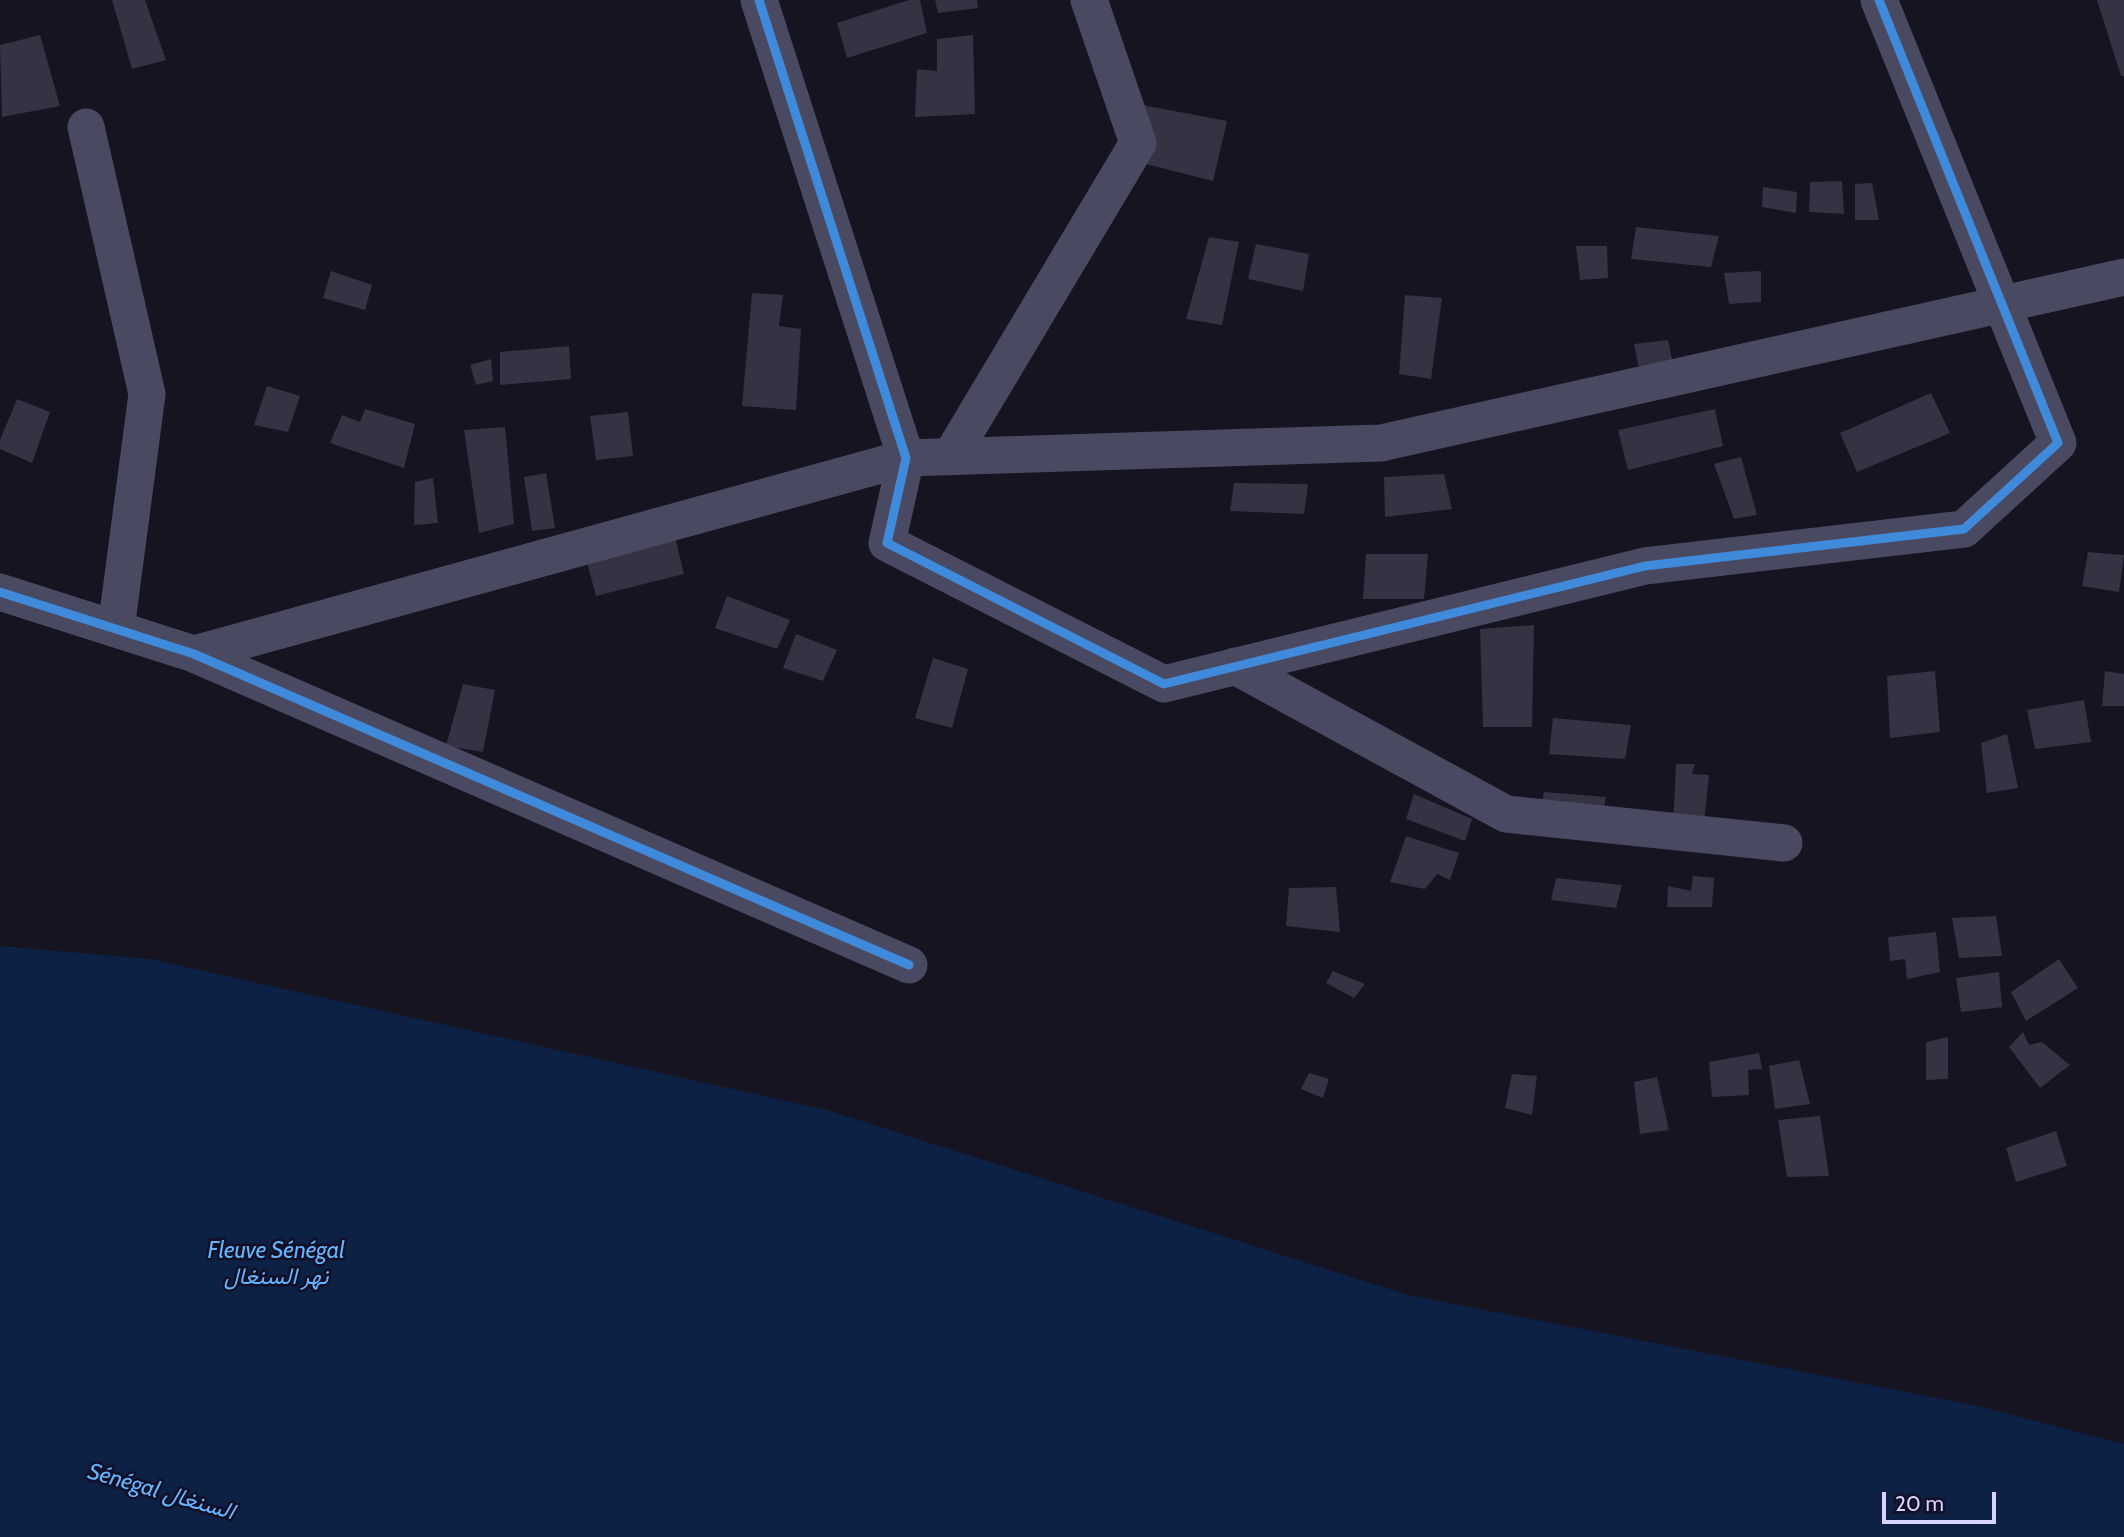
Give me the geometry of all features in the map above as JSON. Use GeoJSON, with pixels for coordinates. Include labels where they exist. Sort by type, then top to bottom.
{"type":"FeatureCollection","features":[{"type":"Feature","properties":{"kind":"street"},"geometry":{"type":"LineString","coordinates":[[759,0],[906,458],[887,543],[1164,684],[1645,566],[1964,529],[2058,443],[1879,0]]}},
{"type":"Feature","properties":{"kind":"street"},"geometry":{"type":"LineString","coordinates":[[951,456],[1138,143],[1089,0]]}},
{"type":"Feature","properties":{"kind":"street"},"geometry":{"type":"LineString","coordinates":[[86,127],[147,394],[116,629]]}},
{"type":"Feature","properties":{"kind":"street"},"geometry":{"type":"LineString","coordinates":[[194,654],[906,458],[1381,443],[2124,277]]}},
{"type":"Feature","properties":{"kind":"street"},"geometry":{"type":"LineString","coordinates":[[0,592],[194,654],[909,965]]}},
{"type":"Feature","properties":{"kind":"street"},"geometry":{"type":"LineString","coordinates":[[1235,666],[1506,814],[1784,843]]}},
{"type":"Feature","properties":{"kind":"water","name":"Fleuve Sénégal نهر السنغال"},"geometry":{"type":"Polygon","coordinates":[[[0,946],[150,959],[827,1110],[1408,1295],[1978,1406],[2124,1444],[2124,1537],[0,1537],[0,946]]]}},
{"type":"Feature","properties":{"kind":"building"},"geometry":{"type":"Polygon","coordinates":[[[112,0],[145,0],[166,60],[132,69],[112,0]]]}},
{"type":"Feature","properties":{"kind":"building"},"geometry":{"type":"Polygon","coordinates":[[[909,0],[920,0],[927,33],[847,58],[837,23],[909,0]]]}},
{"type":"Feature","properties":{"kind":"building"},"geometry":{"type":"Polygon","coordinates":[[[935,0],[977,0],[978,8],[938,13],[935,0]]]}},
{"type":"Feature","properties":{"kind":"building"},"geometry":{"type":"Polygon","coordinates":[[[2097,0],[2124,0],[2124,76],[2121,76],[2097,0]]]}},
{"type":"Feature","properties":{"kind":"building"},"geometry":{"type":"Polygon","coordinates":[[[40,35],[60,106],[2,117],[0,45],[40,35]]]}},
{"type":"Feature","properties":{"kind":"building"},"geometry":{"type":"Polygon","coordinates":[[[973,35],[975,114],[915,117],[917,69],[937,71],[937,39],[973,35]]]}},
{"type":"Feature","properties":{"kind":"building"},"geometry":{"type":"Polygon","coordinates":[[[1132,103],[1227,121],[1213,181],[1123,158],[1132,103]]]}},
{"type":"Feature","properties":{"kind":"building"},"geometry":{"type":"Polygon","coordinates":[[[1842,181],[1844,214],[1809,212],[1810,182],[1842,181]]]}},
{"type":"Feature","properties":{"kind":"building"},"geometry":{"type":"Polygon","coordinates":[[[1872,183],[1879,220],[1855,220],[1855,184],[1872,183]]]}},
{"type":"Feature","properties":{"kind":"building"},"geometry":{"type":"Polygon","coordinates":[[[1763,187],[1797,192],[1796,213],[1762,207],[1763,187]]]}},
{"type":"Feature","properties":{"kind":"building"},"geometry":{"type":"Polygon","coordinates":[[[1636,227],[1719,236],[1711,267],[1631,259],[1636,227]]]}},
{"type":"Feature","properties":{"kind":"building"},"geometry":{"type":"Polygon","coordinates":[[[1209,237],[1239,242],[1222,325],[1186,319],[1209,237]]]}},
{"type":"Feature","properties":{"kind":"building"},"geometry":{"type":"Polygon","coordinates":[[[1256,244],[1309,254],[1303,291],[1248,279],[1256,244]]]}},
{"type":"Feature","properties":{"kind":"building"},"geometry":{"type":"Polygon","coordinates":[[[1576,246],[1607,246],[1608,278],[1580,280],[1576,246]]]}},
{"type":"Feature","properties":{"kind":"building"},"geometry":{"type":"Polygon","coordinates":[[[331,271],[372,285],[365,310],[323,298],[331,271]]]}},
{"type":"Feature","properties":{"kind":"building"},"geometry":{"type":"Polygon","coordinates":[[[1761,271],[1761,302],[1729,304],[1724,273],[1761,271]]]}},
{"type":"Feature","properties":{"kind":"building"},"geometry":{"type":"Polygon","coordinates":[[[752,293],[783,295],[779,326],[801,329],[796,410],[742,406],[752,293]]]}},
{"type":"Feature","properties":{"kind":"building"},"geometry":{"type":"Polygon","coordinates":[[[1405,295],[1442,298],[1431,379],[1399,374],[1405,295]]]}},
{"type":"Feature","properties":{"kind":"building"},"geometry":{"type":"Polygon","coordinates":[[[1668,340],[1674,369],[1640,373],[1634,344],[1668,340]]]}},
{"type":"Feature","properties":{"kind":"building"},"geometry":{"type":"Polygon","coordinates":[[[569,346],[571,379],[500,385],[500,352],[569,346]]]}},
{"type":"Feature","properties":{"kind":"building"},"geometry":{"type":"Polygon","coordinates":[[[491,359],[493,381],[476,385],[470,365],[491,359]]]}},
{"type":"Feature","properties":{"kind":"building"},"geometry":{"type":"Polygon","coordinates":[[[267,386],[300,396],[288,432],[254,425],[267,386]]]}},
{"type":"Feature","properties":{"kind":"building"},"geometry":{"type":"Polygon","coordinates":[[[1931,393],[1950,433],[1857,472],[1840,433],[1931,393]]]}},
{"type":"Feature","properties":{"kind":"building"},"geometry":{"type":"Polygon","coordinates":[[[17,399],[50,412],[32,463],[0,449],[0,440],[17,399]]]}},
{"type":"Feature","properties":{"kind":"building"},"geometry":{"type":"Polygon","coordinates":[[[365,409],[415,424],[404,468],[330,443],[342,415],[360,422],[365,409]]]}},
{"type":"Feature","properties":{"kind":"building"},"geometry":{"type":"Polygon","coordinates":[[[1715,409],[1723,446],[1628,470],[1618,430],[1715,409]]]}},
{"type":"Feature","properties":{"kind":"building"},"geometry":{"type":"Polygon","coordinates":[[[628,412],[633,456],[596,460],[590,416],[628,412]]]}},
{"type":"Feature","properties":{"kind":"building"},"geometry":{"type":"Polygon","coordinates":[[[505,427],[514,524],[479,533],[464,430],[505,427]]]}},
{"type":"Feature","properties":{"kind":"building"},"geometry":{"type":"Polygon","coordinates":[[[1741,457],[1757,515],[1734,519],[1714,464],[1741,457]]]}},
{"type":"Feature","properties":{"kind":"building"},"geometry":{"type":"Polygon","coordinates":[[[546,473],[555,528],[532,531],[524,477],[546,473]]]}},
{"type":"Feature","properties":{"kind":"building"},"geometry":{"type":"Polygon","coordinates":[[[1444,474],[1452,509],[1385,517],[1384,477],[1444,474]]]}},
{"type":"Feature","properties":{"kind":"building"},"geometry":{"type":"Polygon","coordinates":[[[433,478],[438,523],[414,525],[415,482],[433,478]]]}},
{"type":"Feature","properties":{"kind":"building"},"geometry":{"type":"Polygon","coordinates":[[[1234,483],[1308,484],[1304,514],[1230,511],[1234,483]]]}},
{"type":"Feature","properties":{"kind":"building"},"geometry":{"type":"Polygon","coordinates":[[[675,537],[684,574],[596,596],[585,555],[675,537]]]}},
{"type":"Feature","properties":{"kind":"building"},"geometry":{"type":"Polygon","coordinates":[[[2088,552],[2124,555],[2119,592],[2082,586],[2088,552]]]}},
{"type":"Feature","properties":{"kind":"building"},"geometry":{"type":"Polygon","coordinates":[[[1366,554],[1428,554],[1424,599],[1363,599],[1366,554]]]}},
{"type":"Feature","properties":{"kind":"building"},"geometry":{"type":"Polygon","coordinates":[[[727,596],[790,620],[777,649],[715,628],[727,596]]]}},
{"type":"Feature","properties":{"kind":"building"},"geometry":{"type":"Polygon","coordinates":[[[1534,625],[1532,727],[1483,727],[1480,629],[1534,625]]]}},
{"type":"Feature","properties":{"kind":"building"},"geometry":{"type":"Polygon","coordinates":[[[796,634],[837,650],[823,681],[783,668],[796,634]]]}},
{"type":"Feature","properties":{"kind":"building"},"geometry":{"type":"Polygon","coordinates":[[[933,658],[968,669],[952,728],[915,718],[933,658]]]}},
{"type":"Feature","properties":{"kind":"building"},"geometry":{"type":"Polygon","coordinates":[[[1935,671],[1940,732],[1890,738],[1887,676],[1935,671]]]}},
{"type":"Feature","properties":{"kind":"building"},"geometry":{"type":"Polygon","coordinates":[[[2105,671],[2124,674],[2124,706],[2102,706],[2105,671]]]}},
{"type":"Feature","properties":{"kind":"building"},"geometry":{"type":"Polygon","coordinates":[[[463,684],[495,690],[483,752],[446,746],[463,684]]]}},
{"type":"Feature","properties":{"kind":"building"},"geometry":{"type":"Polygon","coordinates":[[[2084,700],[2091,742],[2035,749],[2027,710],[2084,700]]]}},
{"type":"Feature","properties":{"kind":"building"},"geometry":{"type":"Polygon","coordinates":[[[1553,718],[1631,725],[1625,759],[1549,754],[1553,718]]]}},
{"type":"Feature","properties":{"kind":"building"},"geometry":{"type":"Polygon","coordinates":[[[2007,734],[2018,788],[1987,793],[1981,743],[2007,734]]]}},
{"type":"Feature","properties":{"kind":"building"},"geometry":{"type":"Polygon","coordinates":[[[1676,764],[1695,764],[1692,774],[1709,775],[1704,823],[1673,827],[1676,764]]]}},
{"type":"Feature","properties":{"kind":"building"},"geometry":{"type":"Polygon","coordinates":[[[1544,792],[1606,797],[1599,833],[1538,825],[1544,792]]]}},
{"type":"Feature","properties":{"kind":"building"},"geometry":{"type":"Polygon","coordinates":[[[1414,794],[1472,819],[1465,841],[1406,819],[1414,794]]]}},
{"type":"Feature","properties":{"kind":"building"},"geometry":{"type":"Polygon","coordinates":[[[1406,836],[1459,853],[1450,880],[1437,874],[1425,889],[1390,882],[1406,836]]]}},
{"type":"Feature","properties":{"kind":"building"},"geometry":{"type":"Polygon","coordinates":[[[1693,876],[1714,878],[1712,907],[1667,907],[1668,886],[1691,891],[1693,876]]]}},
{"type":"Feature","properties":{"kind":"building"},"geometry":{"type":"Polygon","coordinates":[[[1556,878],[1622,885],[1616,908],[1551,900],[1556,878]]]}},
{"type":"Feature","properties":{"kind":"building"},"geometry":{"type":"Polygon","coordinates":[[[1336,887],[1340,932],[1286,926],[1289,888],[1336,887]]]}},
{"type":"Feature","properties":{"kind":"building"},"geometry":{"type":"Polygon","coordinates":[[[1996,916],[2002,956],[1959,958],[1952,918],[1996,916]]]}},
{"type":"Feature","properties":{"kind":"building"},"geometry":{"type":"Polygon","coordinates":[[[1936,932],[1940,972],[1907,979],[1905,959],[1890,961],[1888,937],[1936,932]]]}},
{"type":"Feature","properties":{"kind":"building"},"geometry":{"type":"Polygon","coordinates":[[[2059,959],[2078,988],[2026,1021],[2011,992],[2059,959]]]}},
{"type":"Feature","properties":{"kind":"building"},"geometry":{"type":"Polygon","coordinates":[[[1333,971],[1365,984],[1354,998],[1326,983],[1333,971]]]}},
{"type":"Feature","properties":{"kind":"building"},"geometry":{"type":"Polygon","coordinates":[[[1999,972],[2002,1007],[1961,1012],[1956,978],[1999,972]]]}},
{"type":"Feature","properties":{"kind":"building"},"geometry":{"type":"Polygon","coordinates":[[[2023,1032],[2029,1045],[2042,1042],[2070,1065],[2040,1088],[2009,1047],[2023,1032]]]}},
{"type":"Feature","properties":{"kind":"building"},"geometry":{"type":"Polygon","coordinates":[[[1948,1037],[1948,1079],[1926,1080],[1926,1042],[1948,1037]]]}},
{"type":"Feature","properties":{"kind":"building"},"geometry":{"type":"Polygon","coordinates":[[[1759,1053],[1762,1069],[1748,1070],[1749,1095],[1712,1097],[1709,1062],[1759,1053]]]}},
{"type":"Feature","properties":{"kind":"building"},"geometry":{"type":"Polygon","coordinates":[[[1799,1060],[1810,1104],[1775,1109],[1769,1066],[1799,1060]]]}},
{"type":"Feature","properties":{"kind":"building"},"geometry":{"type":"Polygon","coordinates":[[[1309,1073],[1329,1079],[1323,1098],[1301,1089],[1309,1073]]]}},
{"type":"Feature","properties":{"kind":"building"},"geometry":{"type":"Polygon","coordinates":[[[1512,1074],[1537,1076],[1532,1115],[1505,1108],[1512,1074]]]}},
{"type":"Feature","properties":{"kind":"building"},"geometry":{"type":"Polygon","coordinates":[[[1657,1077],[1669,1130],[1640,1134],[1634,1082],[1657,1077]]]}},
{"type":"Feature","properties":{"kind":"building"},"geometry":{"type":"Polygon","coordinates":[[[1820,1116],[1829,1176],[1787,1177],[1778,1120],[1820,1116]]]}},
{"type":"Feature","properties":{"kind":"building"},"geometry":{"type":"Polygon","coordinates":[[[2056,1131],[2067,1166],[2016,1182],[2006,1148],[2056,1131]]]}},
{"type":"Feature","properties":{"kind":"cycle path"},"geometry":{"type":"LineString","coordinates":[[759,0],[906,458],[887,543],[1164,684],[1645,566],[1964,529],[2058,443],[1879,0]]}},
{"type":"Feature","properties":{"kind":"cycle path"},"geometry":{"type":"LineString","coordinates":[[0,592],[194,654],[909,965]]}},
{"type":"Feature","properties":{"kind":"water label","name":"Sénégal السنغال"},"geometry":{"type":"Point","coordinates":[161,1492]}}]}
